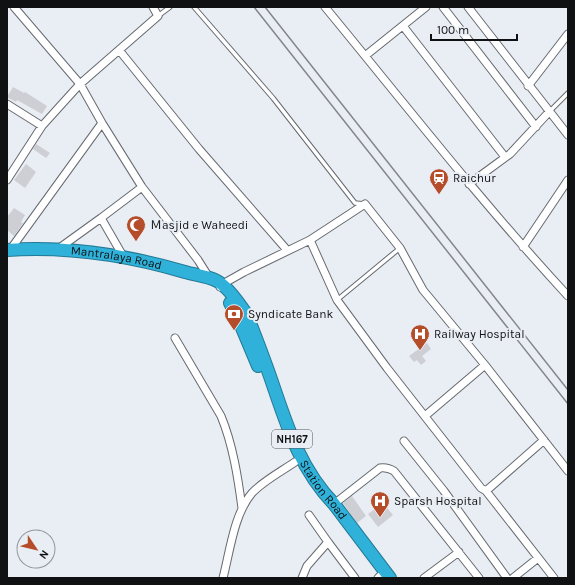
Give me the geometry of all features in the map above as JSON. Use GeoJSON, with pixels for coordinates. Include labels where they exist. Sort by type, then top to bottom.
{"type":"FeatureCollection","features":[{"type":"Feature","properties":{"kind":"highway","name":"Mantralaya Road"},"geometry":{"type":"LineString","coordinates":[[8,252],[58,249],[123,256],[218,281],[220,287]]}},
{"type":"Feature","properties":{"kind":"highway","name":"Mantralaya Road"},"geometry":{"type":"LineString","coordinates":[[8,252],[47,257],[121,261],[154,268],[220,287]]}},
{"type":"Feature","properties":{"kind":"highway","name":"Station Road"},"geometry":{"type":"LineString","coordinates":[[220,287],[231,303],[237,316],[295,462],[320,499],[382,578]]}},
{"type":"Feature","properties":{"kind":"highway","name":"Station Road"},"geometry":{"type":"LineString","coordinates":[[220,287],[236,300],[247,315],[289,432],[300,458],[325,495],[334,504],[382,578]]}},
{"type":"Feature","properties":{"kind":"street"},"geometry":{"type":"LineString","coordinates":[[14,7],[80,84],[102,123],[142,187],[198,260],[210,279]]}},
{"type":"Feature","properties":{"kind":"street"},"geometry":{"type":"LineString","coordinates":[[7,180],[42,126],[80,84],[158,16],[153,7]]}},
{"type":"Feature","properties":{"kind":"street"},"geometry":{"type":"LineString","coordinates":[[325,7],[469,184],[523,247],[568,296]]}},
{"type":"Feature","properties":{"kind":"street"},"geometry":{"type":"LineString","coordinates":[[365,56],[426,7]]}},
{"type":"Feature","properties":{"kind":"street"},"geometry":{"type":"LineString","coordinates":[[443,7],[536,127]]}},
{"type":"Feature","properties":{"kind":"street"},"geometry":{"type":"LineString","coordinates":[[468,7],[528,86],[568,135]]}},
{"type":"Feature","properties":{"kind":"street"},"geometry":{"type":"LineString","coordinates":[[403,26],[505,157]]}},
{"type":"Feature","properties":{"kind":"street"},"geometry":{"type":"LineString","coordinates":[[528,86],[568,34]]}},
{"type":"Feature","properties":{"kind":"street"},"geometry":{"type":"LineString","coordinates":[[119,50],[199,149],[287,250]]}},
{"type":"Feature","properties":{"kind":"street"},"geometry":{"type":"LineString","coordinates":[[7,104],[42,126]]}},
{"type":"Feature","properties":{"kind":"street"},"geometry":{"type":"LineString","coordinates":[[469,184],[505,157],[549,112]]}},
{"type":"Feature","properties":{"kind":"street"},"geometry":{"type":"LineString","coordinates":[[8,252],[102,123]]}},
{"type":"Feature","properties":{"kind":"street"},"geometry":{"type":"LineString","coordinates":[[523,247],[568,180]]}},
{"type":"Feature","properties":{"kind":"street"},"geometry":{"type":"LineString","coordinates":[[58,249],[142,187]]}},
{"type":"Feature","properties":{"kind":"street"},"geometry":{"type":"LineString","coordinates":[[220,287],[244,272],[310,240],[365,204],[400,248],[423,290],[485,365],[568,471]]}},
{"type":"Feature","properties":{"kind":"street"},"geometry":{"type":"LineString","coordinates":[[101,218],[123,256]]}},
{"type":"Feature","properties":{"kind":"street"},"geometry":{"type":"LineString","coordinates":[[310,240],[337,300],[386,368],[454,455],[481,488],[486,491],[554,578]]}},
{"type":"Feature","properties":{"kind":"street"},"geometry":{"type":"LineString","coordinates":[[175,338],[221,416],[225,426],[242,508]]}},
{"type":"Feature","properties":{"kind":"street"},"geometry":{"type":"LineString","coordinates":[[424,416],[485,365]]}},
{"type":"Feature","properties":{"kind":"street"},"geometry":{"type":"LineString","coordinates":[[404,440],[444,491],[507,578]]}},
{"type":"Feature","properties":{"kind":"street"},"geometry":{"type":"LineString","coordinates":[[486,491],[544,440]]}},
{"type":"Feature","properties":{"kind":"street"},"geometry":{"type":"LineString","coordinates":[[223,578],[236,523],[242,508],[255,490],[295,462]]}},
{"type":"Feature","properties":{"kind":"street"},"geometry":{"type":"LineString","coordinates":[[334,504],[380,468],[390,468],[394,471],[479,578]]}},
{"type":"Feature","properties":{"kind":"street"},"geometry":{"type":"LineString","coordinates":[[309,514],[355,578]]}},
{"type":"Feature","properties":{"kind":"street"},"geometry":{"type":"LineString","coordinates":[[305,576],[307,566],[328,542]]}},
{"type":"Feature","properties":{"kind":"street"},"geometry":{"type":"LineString","coordinates":[[424,578],[459,552]]}},
{"type":"Feature","properties":{"kind":"street"},"geometry":{"type":"LineString","coordinates":[[514,578],[538,558]]}},
{"type":"Feature","properties":{"kind":"lane"},"geometry":{"type":"LineString","coordinates":[[158,16],[170,7]]}},
{"type":"Feature","properties":{"kind":"lane"},"geometry":{"type":"LineString","coordinates":[[194,7],[273,98],[355,203],[365,204]]}},
{"type":"Feature","properties":{"kind":"lane"},"geometry":{"type":"LineString","coordinates":[[549,112],[568,93]]}},
{"type":"Feature","properties":{"kind":"lane"},"geometry":{"type":"LineString","coordinates":[[337,300],[400,248]]}},
{"type":"Feature","properties":{"kind":"building"},"geometry":{"type":"Polygon","coordinates":[[[13,87],[24,93],[25,92],[47,106],[42,114],[17,100],[16,102],[7,97],[13,87]]]}},
{"type":"Feature","properties":{"kind":"building"},"geometry":{"type":"Polygon","coordinates":[[[36,144],[50,153],[46,158],[33,149],[36,144]]]}},
{"type":"Feature","properties":{"kind":"building"},"geometry":{"type":"Polygon","coordinates":[[[26,164],[36,172],[25,188],[14,180],[26,164]]]}},
{"type":"Feature","properties":{"kind":"building"},"geometry":{"type":"Polygon","coordinates":[[[14,208],[25,215],[21,222],[23,223],[14,236],[7,230],[7,217],[14,208]]]}},
{"type":"Feature","properties":{"kind":"building"},"geometry":{"type":"Polygon","coordinates":[[[427,343],[431,349],[422,356],[426,361],[421,365],[417,360],[414,362],[409,356],[427,343]]]}},
{"type":"Feature","properties":{"kind":"building"},"geometry":{"type":"Polygon","coordinates":[[[352,496],[366,516],[357,523],[343,503],[352,496]]]}},
{"type":"Feature","properties":{"kind":"building"},"geometry":{"type":"Polygon","coordinates":[[[383,503],[393,515],[378,527],[368,514],[383,503]]]}},
{"type":"Feature","properties":{"kind":"railway"},"geometry":{"type":"LineString","coordinates":[[254,7],[568,404]]}},
{"type":"Feature","properties":{"kind":"railway"},"geometry":{"type":"LineString","coordinates":[[265,7],[568,390]]}},
{"type":"Feature","properties":{"kind":"place","name":"Raichur"},"geometry":{"type":"Point","coordinates":[439,195]}},
{"type":"Feature","properties":{"kind":"place","name":"Ｍasjid e Waheedi"},"geometry":{"type":"Point","coordinates":[136,242]}},
{"type":"Feature","properties":{"kind":"place","name":"Syndicate Bank"},"geometry":{"type":"Point","coordinates":[234,331]}},
{"type":"Feature","properties":{"kind":"place","name":"Railway Hospital"},"geometry":{"type":"Point","coordinates":[420,351]}},
{"type":"Feature","properties":{"kind":"place","name":"Sparsh Hospital"},"geometry":{"type":"Point","coordinates":[380,518]}}]}
